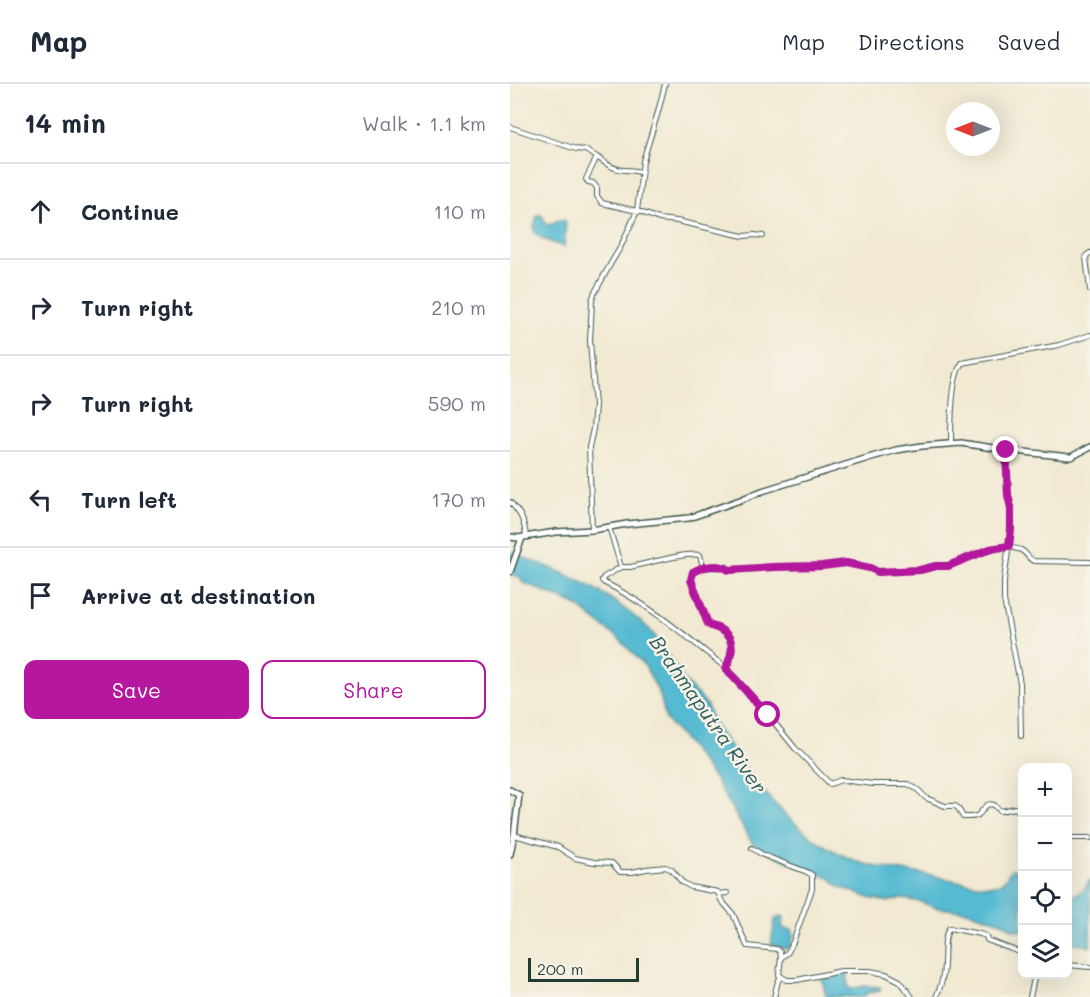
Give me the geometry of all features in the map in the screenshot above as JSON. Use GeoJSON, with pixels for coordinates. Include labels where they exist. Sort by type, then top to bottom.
{"type":"FeatureCollection","features":[{"type":"Feature","properties":{"kind":"street"},"geometry":{"type":"LineString","coordinates":[[592,530],[589,447],[595,405],[590,341],[592,301],[637,211],[640,172],[665,84]]}},
{"type":"Feature","properties":{"kind":"street"},"geometry":{"type":"LineString","coordinates":[[510,127],[585,150],[615,168],[640,172]]}},
{"type":"Feature","properties":{"kind":"street"},"geometry":{"type":"LineString","coordinates":[[597,157],[586,179],[597,188],[597,196],[602,203],[659,219],[677,220],[743,236],[763,236]]}},
{"type":"Feature","properties":{"kind":"street"},"geometry":{"type":"LineString","coordinates":[[1090,253],[1086,258],[1090,290]]}},
{"type":"Feature","properties":{"kind":"street"},"geometry":{"type":"LineString","coordinates":[[951,443],[953,397],[958,367],[962,363],[1059,345],[1090,335]]}},
{"type":"Feature","properties":{"kind":"street"},"geometry":{"type":"LineString","coordinates":[[510,537],[689,518],[762,491],[896,450],[961,442],[1069,458],[1090,447]]}},
{"type":"Feature","properties":{"kind":"street"},"geometry":{"type":"LineString","coordinates":[[1006,450],[1011,529],[1004,581],[1004,600],[1020,683],[1021,736]]}},
{"type":"Feature","properties":{"kind":"street"},"geometry":{"type":"LineString","coordinates":[[510,502],[525,522],[524,537],[510,572]]}},
{"type":"Feature","properties":{"kind":"street"},"geometry":{"type":"LineString","coordinates":[[609,527],[621,567]]}},
{"type":"Feature","properties":{"kind":"street"},"geometry":{"type":"LineString","coordinates":[[726,669],[732,654],[732,642],[723,632],[708,624],[691,580],[693,572],[703,567],[719,566],[737,570],[846,563],[878,572],[920,570],[948,566],[990,549],[1009,546],[1021,550],[1031,560],[1090,562]]}},
{"type":"Feature","properties":{"kind":"street"},"geometry":{"type":"LineString","coordinates":[[703,567],[700,555],[697,554],[621,567],[602,580],[661,617],[726,669],[795,748],[830,784],[841,780],[873,784],[908,784],[926,798],[945,806],[955,806],[961,815],[967,818],[977,816],[985,806],[991,804],[999,811],[1015,808],[1018,810]]}},
{"type":"Feature","properties":{"kind":"street"},"geometry":{"type":"LineString","coordinates":[[510,790],[519,795],[510,854]]}},
{"type":"Feature","properties":{"kind":"street"},"geometry":{"type":"LineString","coordinates":[[514,836],[558,847],[575,858],[612,863],[620,872],[632,873],[665,867],[671,869],[686,885],[715,891],[719,894],[727,892]]}},
{"type":"Feature","properties":{"kind":"street"},"geometry":{"type":"LineString","coordinates":[[1072,839],[1090,838]]}},
{"type":"Feature","properties":{"kind":"street"},"geometry":{"type":"LineString","coordinates":[[752,848],[763,855],[812,875],[812,889],[794,942],[788,952],[781,957]]}},
{"type":"Feature","properties":{"kind":"street"},"geometry":{"type":"LineString","coordinates":[[719,894],[720,900],[733,914],[747,946],[777,949],[780,952],[779,972],[781,977],[787,981],[841,971],[870,971],[897,979],[912,997]]}},
{"type":"Feature","properties":{"kind":"street"},"geometry":{"type":"LineString","coordinates":[[936,997],[943,972],[945,940],[949,928],[986,936],[987,940],[995,944],[1018,951]]}},
{"type":"Feature","properties":{"kind":"street"},"geometry":{"type":"LineString","coordinates":[[1072,965],[1090,967]]}},
{"type":"Feature","properties":{"kind":"street"},"geometry":{"type":"LineString","coordinates":[[774,997],[781,977]]}},
{"type":"Feature","properties":{"kind":"street"},"geometry":{"type":"LineString","coordinates":[[1030,997],[1034,979]]}},
{"type":"Feature","properties":{"kind":"water"},"geometry":{"type":"Polygon","coordinates":[[[540,214],[549,225],[560,220],[566,222],[564,247],[543,239],[534,232],[537,215],[540,214]]]}},
{"type":"Feature","properties":{"kind":"water","name":"Brahmaputra River"},"geometry":{"type":"Polygon","coordinates":[[[510,552],[588,585],[616,602],[646,626],[686,683],[705,703],[714,724],[760,786],[794,823],[835,851],[868,865],[967,883],[996,885],[1003,882],[1012,869],[1016,870],[1018,873],[1018,930],[1002,922],[967,911],[937,908],[905,899],[888,902],[869,898],[838,886],[821,874],[756,847],[716,781],[666,720],[660,695],[645,666],[620,640],[576,605],[522,582],[520,577],[510,574],[510,552]]]}},
{"type":"Feature","properties":{"kind":"water"},"geometry":{"type":"Polygon","coordinates":[[[1090,879],[1090,947],[1072,942],[1072,895],[1082,891],[1090,879]]]}},
{"type":"Feature","properties":{"kind":"water"},"geometry":{"type":"Polygon","coordinates":[[[782,916],[784,918],[782,928],[792,930],[794,935],[790,947],[785,949],[771,944],[775,919],[782,916]]]}},
{"type":"Feature","properties":{"kind":"water"},"geometry":{"type":"Polygon","coordinates":[[[842,973],[848,974],[850,989],[865,986],[880,987],[880,991],[867,993],[864,997],[826,996],[822,980],[824,977],[833,978],[842,973]]]}},
{"type":"Feature","properties":{"kind":"route"},"geometry":{"type":"LineString","coordinates":[[768,715],[726,669],[732,654],[732,642],[723,632],[708,624],[691,580],[693,572],[703,567],[719,566],[737,570],[846,563],[878,572],[920,570],[948,566],[990,549],[1009,546],[1011,508],[1008,495],[1006,450]]}}]}
